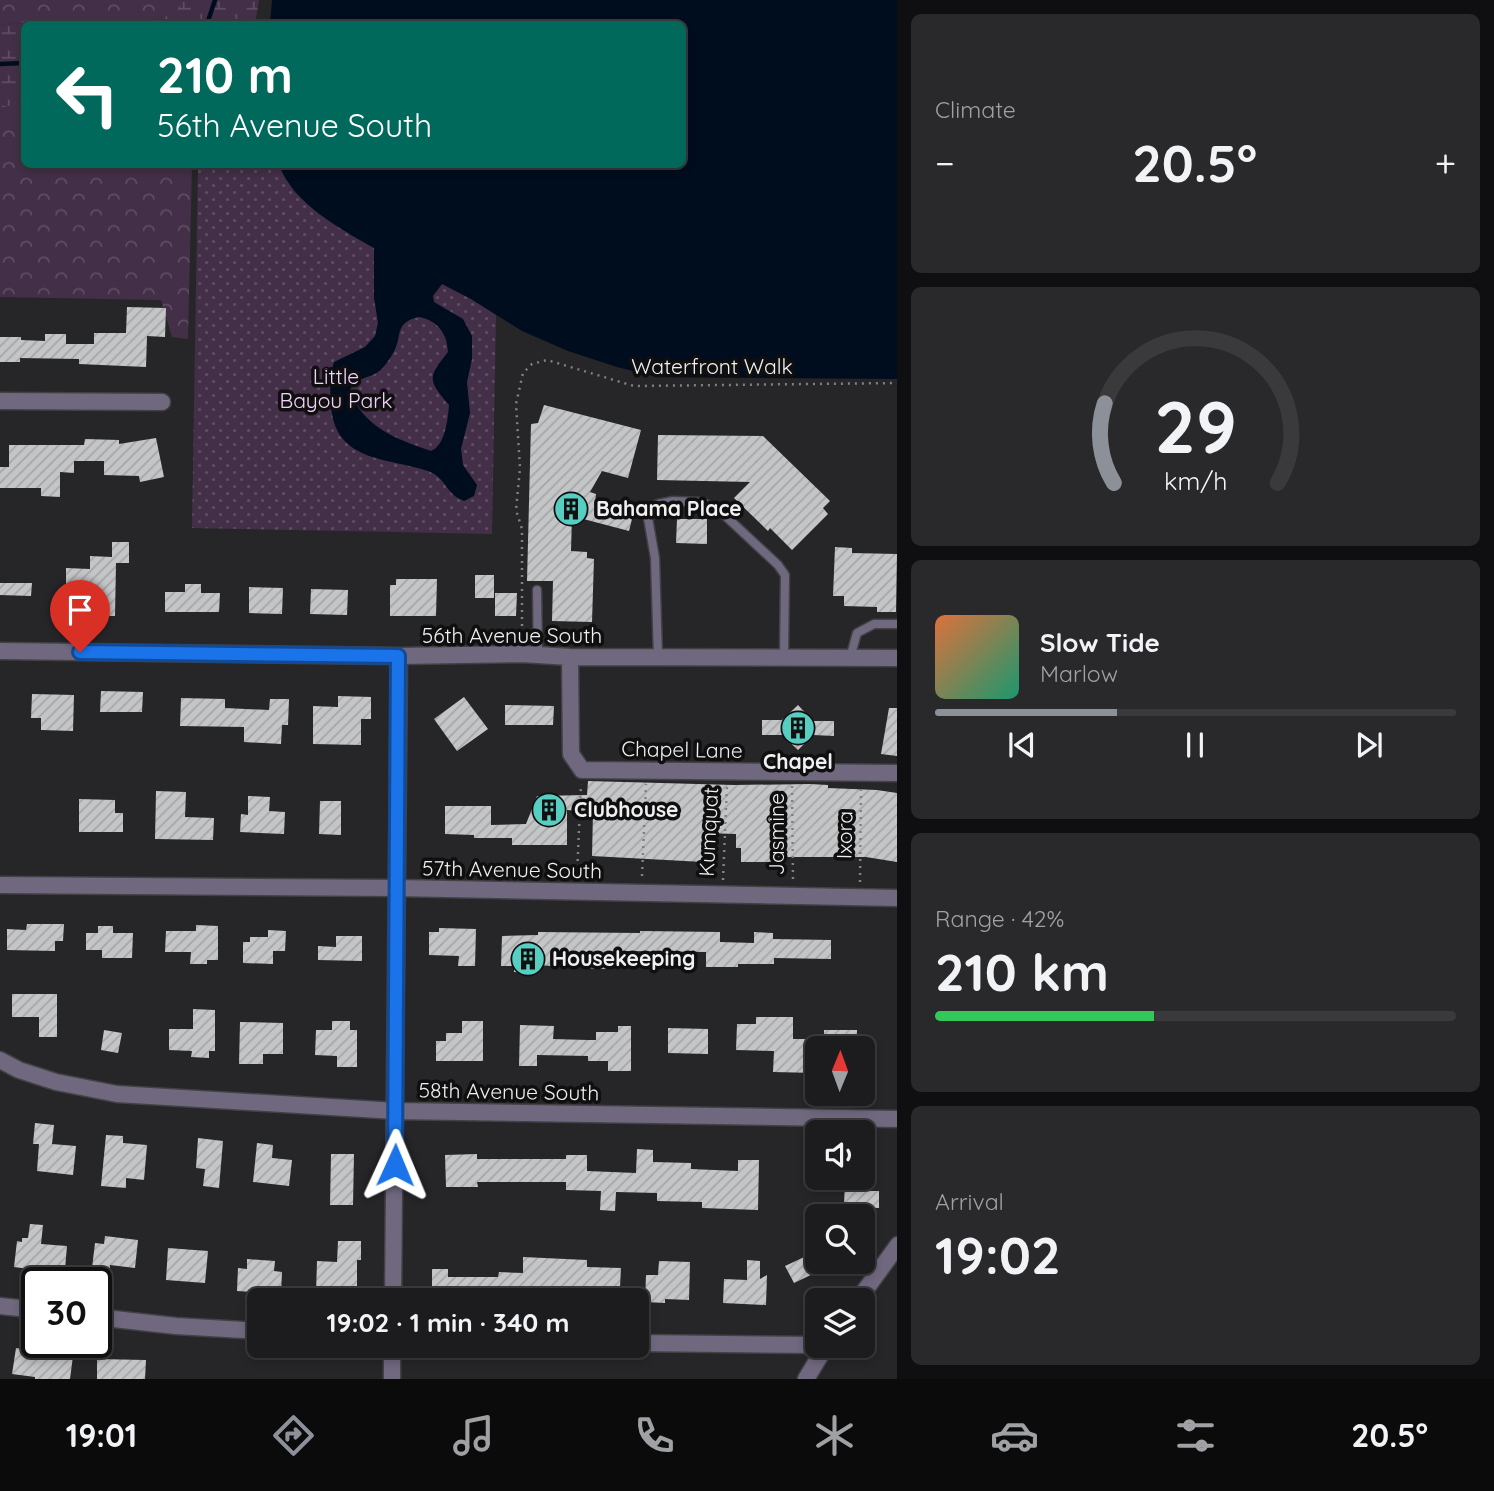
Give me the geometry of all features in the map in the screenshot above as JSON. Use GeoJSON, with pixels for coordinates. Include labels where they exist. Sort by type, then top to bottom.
{"type":"FeatureCollection","features":[{"type":"Feature","properties":{"kind":"street"},"geometry":{"type":"LineString","coordinates":[[0,401],[163,402]]}},
{"type":"Feature","properties":{"kind":"street","name":"56th Avenue South"},"geometry":{"type":"LineString","coordinates":[[0,651],[897,658]]}},
{"type":"Feature","properties":{"kind":"street"},"geometry":{"type":"LineString","coordinates":[[393,1288],[398,656]]}},
{"type":"Feature","properties":{"kind":"street"},"geometry":{"type":"LineString","coordinates":[[570,657],[571,754],[582,770]]}},
{"type":"Feature","properties":{"kind":"street","name":"Chapel Lane"},"geometry":{"type":"LineString","coordinates":[[582,770],[897,773]]}},
{"type":"Feature","properties":{"kind":"street","name":"57th Avenue South"},"geometry":{"type":"LineString","coordinates":[[0,885],[397,888],[897,898]]}},
{"type":"Feature","properties":{"kind":"street","name":"58th Avenue South"},"geometry":{"type":"LineString","coordinates":[[0,1060],[19,1070],[56,1082],[117,1094],[396,1111],[897,1119]]}},
{"type":"Feature","properties":{"kind":"street"},"geometry":{"type":"LineString","coordinates":[[867,1288],[897,1245]]}},
{"type":"Feature","properties":{"kind":"street"},"geometry":{"type":"LineString","coordinates":[[0,1306],[21,1308]]}},
{"type":"Feature","properties":{"kind":"street"},"geometry":{"type":"LineString","coordinates":[[112,1319],[247,1330]]}},
{"type":"Feature","properties":{"kind":"street"},"geometry":{"type":"LineString","coordinates":[[649,1343],[805,1345]]}},
{"type":"Feature","properties":{"kind":"street"},"geometry":{"type":"LineString","coordinates":[[392,1358],[392,1379]]}},
{"type":"Feature","properties":{"kind":"street"},"geometry":{"type":"LineString","coordinates":[[806,1379],[819,1358]]}},
{"type":"Feature","properties":{"kind":"lane"},"geometry":{"type":"LineString","coordinates":[[658,657],[655,558],[648,518],[650,509],[673,501],[701,502],[718,509],[778,565],[785,575],[784,657]]}},
{"type":"Feature","properties":{"kind":"lane"},"geometry":{"type":"LineString","coordinates":[[530,655],[537,590]]}},
{"type":"Feature","properties":{"kind":"lane"},"geometry":{"type":"LineString","coordinates":[[850,657],[857,633],[874,624],[897,624]]}},
{"type":"Feature","properties":{"kind":"path","name":"Waterfront Walk"},"geometry":{"type":"LineString","coordinates":[[530,655],[522,529],[516,510],[520,468],[516,404],[523,373],[532,364],[547,360],[634,386],[897,383]]}},
{"type":"Feature","properties":{"kind":"path"},"geometry":{"type":"LineString","coordinates":[[576,892],[582,770]]}},
{"type":"Feature","properties":{"kind":"path"},"geometry":{"type":"LineString","coordinates":[[641,893],[646,771]]}},
{"type":"Feature","properties":{"kind":"path","name":"Kumquat"},"geometry":{"type":"LineString","coordinates":[[722,895],[728,771]]}},
{"type":"Feature","properties":{"kind":"path","name":"Jasmine"},"geometry":{"type":"LineString","coordinates":[[792,772],[793,896]]}},
{"type":"Feature","properties":{"kind":"path","name":"Ixora"},"geometry":{"type":"LineString","coordinates":[[859,897],[861,773]]}},
{"type":"Feature","properties":{"kind":"green space"},"geometry":{"type":"Polygon","coordinates":[[[0,0],[183,0],[178,13],[150,21],[21,21],[0,26],[0,0]]]}},
{"type":"Feature","properties":{"kind":"green space"},"geometry":{"type":"Polygon","coordinates":[[[183,0],[259,0],[256,21],[150,21],[177,13],[183,0]]]}},
{"type":"Feature","properties":{"kind":"green space"},"geometry":{"type":"Polygon","coordinates":[[[21,23],[21,103],[0,108],[0,26],[21,23]]]}},
{"type":"Feature","properties":{"kind":"green space"},"geometry":{"type":"Polygon","coordinates":[[[21,103],[21,168],[192,168],[188,339],[172,337],[161,300],[0,297],[0,108],[21,103]]]}},
{"type":"Feature","properties":{"kind":"green space","name":"Little Bayou Park"},"geometry":{"type":"Polygon","coordinates":[[[198,168],[281,168],[294,192],[352,236],[496,315],[492,534],[192,528],[198,168]]]}},
{"type":"Feature","properties":{"kind":"water"},"geometry":{"type":"Polygon","coordinates":[[[272,0],[897,0],[897,379],[657,377],[568,351],[522,331],[442,284],[433,296],[434,302],[463,319],[472,336],[472,359],[467,382],[470,413],[461,449],[463,465],[477,485],[474,496],[464,501],[453,494],[434,474],[364,454],[341,437],[334,423],[331,378],[334,362],[365,347],[375,336],[378,323],[374,298],[374,248],[319,214],[295,192],[280,168],[686,168],[686,21],[270,21],[272,0]],[[419,317],[405,323],[384,367],[359,380],[350,390],[363,414],[372,423],[406,442],[431,451],[443,438],[449,405],[437,389],[433,378],[448,352],[446,339],[431,321],[419,317]]]}},
{"type":"Feature","properties":{"kind":"building"},"geometry":{"type":"Polygon","coordinates":[[[127,307],[166,308],[165,337],[147,336],[146,367],[79,364],[79,359],[20,358],[20,362],[0,362],[0,337],[45,341],[45,334],[66,334],[66,344],[94,344],[94,333],[126,333],[127,307]]]}},
{"type":"Feature","properties":{"kind":"building","name":"Bahama Place"},"geometry":{"type":"Polygon","coordinates":[[[544,405],[641,430],[628,478],[602,471],[590,492],[596,494],[595,504],[633,515],[629,531],[572,516],[571,551],[587,552],[587,558],[594,559],[592,622],[552,621],[553,581],[527,581],[531,424],[538,423],[544,405]]]}},
{"type":"Feature","properties":{"kind":"building"},"geometry":{"type":"Polygon","coordinates":[[[658,435],[763,436],[830,501],[823,508],[828,514],[792,550],[734,498],[750,482],[657,480],[658,435]]]}},
{"type":"Feature","properties":{"kind":"building"},"geometry":{"type":"Polygon","coordinates":[[[156,438],[164,477],[140,482],[139,476],[104,475],[104,461],[74,461],[74,473],[60,472],[60,497],[41,496],[41,488],[0,488],[0,467],[9,467],[9,445],[84,445],[85,439],[119,440],[119,444],[156,438]]]}},
{"type":"Feature","properties":{"kind":"building"},"geometry":{"type":"Polygon","coordinates":[[[677,519],[707,519],[707,544],[676,543],[677,519]]]}},
{"type":"Feature","properties":{"kind":"building"},"geometry":{"type":"Polygon","coordinates":[[[112,542],[129,542],[129,563],[116,563],[115,616],[66,615],[66,568],[90,569],[90,556],[112,557],[112,542]]]}},
{"type":"Feature","properties":{"kind":"building"},"geometry":{"type":"Polygon","coordinates":[[[835,547],[852,548],[852,553],[897,554],[896,612],[877,612],[877,607],[844,606],[844,596],[833,596],[835,547]]]}},
{"type":"Feature","properties":{"kind":"building"},"geometry":{"type":"Polygon","coordinates":[[[475,575],[494,575],[494,598],[475,598],[475,575]]]}},
{"type":"Feature","properties":{"kind":"building"},"geometry":{"type":"Polygon","coordinates":[[[396,579],[437,579],[436,616],[390,616],[390,585],[396,585],[396,579]]]}},
{"type":"Feature","properties":{"kind":"building"},"geometry":{"type":"Polygon","coordinates":[[[0,583],[32,583],[31,596],[0,595],[0,583]]]}},
{"type":"Feature","properties":{"kind":"building"},"geometry":{"type":"Polygon","coordinates":[[[185,584],[201,584],[201,593],[220,593],[219,612],[165,612],[165,592],[185,592],[185,584]]]}},
{"type":"Feature","properties":{"kind":"building"},"geometry":{"type":"Polygon","coordinates":[[[249,587],[283,588],[282,614],[249,613],[249,587]]]}},
{"type":"Feature","properties":{"kind":"building"},"geometry":{"type":"Polygon","coordinates":[[[311,589],[348,590],[347,615],[310,614],[311,589]]]}},
{"type":"Feature","properties":{"kind":"building"},"geometry":{"type":"Polygon","coordinates":[[[495,593],[517,593],[516,616],[495,616],[495,593]]]}},
{"type":"Feature","properties":{"kind":"building"},"geometry":{"type":"Polygon","coordinates":[[[101,691],[143,692],[142,712],[100,712],[101,691]]]}},
{"type":"Feature","properties":{"kind":"building"},"geometry":{"type":"Polygon","coordinates":[[[32,694],[74,695],[73,731],[41,730],[41,718],[31,718],[32,694]]]}},
{"type":"Feature","properties":{"kind":"building"},"geometry":{"type":"Polygon","coordinates":[[[338,696],[371,697],[371,719],[361,719],[361,745],[313,744],[313,706],[338,707],[338,696]]]}},
{"type":"Feature","properties":{"kind":"building"},"geometry":{"type":"Polygon","coordinates":[[[464,697],[488,729],[457,751],[434,719],[464,697]]]}},
{"type":"Feature","properties":{"kind":"building"},"geometry":{"type":"Polygon","coordinates":[[[181,698],[225,699],[225,708],[269,710],[270,699],[289,699],[288,725],[282,725],[281,744],[244,742],[244,727],[180,726],[181,698]]]}},
{"type":"Feature","properties":{"kind":"building"},"geometry":{"type":"Polygon","coordinates":[[[505,705],[554,706],[553,725],[505,725],[505,705]]]}},
{"type":"Feature","properties":{"kind":"building","name":"Chapel"},"geometry":{"type":"Polygon","coordinates":[[[798,705],[813,721],[834,721],[834,736],[813,735],[798,750],[782,735],[762,735],[762,720],[782,720],[798,705]]]}},
{"type":"Feature","properties":{"kind":"building"},"geometry":{"type":"Polygon","coordinates":[[[889,708],[897,708],[897,756],[881,754],[889,708]]]}},
{"type":"Feature","properties":{"kind":"building"},"geometry":{"type":"Polygon","coordinates":[[[588,781],[810,784],[828,785],[828,788],[897,793],[897,862],[866,857],[785,857],[785,862],[741,862],[741,848],[736,848],[736,834],[704,833],[703,862],[592,856],[593,812],[567,810],[567,845],[512,845],[512,838],[474,838],[474,835],[445,834],[445,806],[491,806],[491,825],[526,824],[537,796],[587,795],[588,781]]]}},
{"type":"Feature","properties":{"kind":"building"},"geometry":{"type":"Polygon","coordinates":[[[156,791],[186,792],[185,817],[214,818],[213,840],[155,839],[156,791]]]}},
{"type":"Feature","properties":{"kind":"building"},"geometry":{"type":"Polygon","coordinates":[[[248,796],[270,797],[269,811],[285,812],[284,834],[240,832],[241,814],[248,815],[248,796]]]}},
{"type":"Feature","properties":{"kind":"building"},"geometry":{"type":"Polygon","coordinates":[[[79,799],[115,800],[115,813],[123,813],[123,832],[79,832],[79,799]]]}},
{"type":"Feature","properties":{"kind":"building"},"geometry":{"type":"Polygon","coordinates":[[[320,801],[341,801],[341,835],[319,834],[320,801]]]}},
{"type":"Feature","properties":{"kind":"building"},"geometry":{"type":"Polygon","coordinates":[[[27,924],[64,924],[63,941],[55,941],[55,951],[7,950],[7,929],[26,930],[27,924]]]}},
{"type":"Feature","properties":{"kind":"building"},"geometry":{"type":"Polygon","coordinates":[[[196,925],[218,926],[218,960],[207,960],[207,964],[190,964],[191,952],[165,952],[166,931],[196,931],[196,925]]]}},
{"type":"Feature","properties":{"kind":"building"},"geometry":{"type":"Polygon","coordinates":[[[98,926],[113,926],[113,933],[133,933],[132,958],[102,958],[102,950],[86,950],[86,933],[98,933],[98,926]]]}},
{"type":"Feature","properties":{"kind":"building"},"geometry":{"type":"Polygon","coordinates":[[[439,928],[476,929],[475,966],[458,966],[459,956],[429,955],[429,932],[439,932],[439,928]]]}},
{"type":"Feature","properties":{"kind":"building"},"geometry":{"type":"Polygon","coordinates":[[[268,930],[286,931],[285,951],[273,951],[273,964],[243,963],[243,942],[250,942],[250,937],[268,937],[268,930]]]}},
{"type":"Feature","properties":{"kind":"building"},"geometry":{"type":"Polygon","coordinates":[[[538,932],[720,932],[720,942],[754,943],[754,932],[773,933],[773,939],[831,940],[831,959],[774,958],[774,964],[706,967],[706,952],[625,951],[625,958],[606,957],[606,969],[582,968],[583,957],[554,957],[553,966],[533,965],[533,973],[514,972],[514,966],[501,966],[502,936],[538,935],[538,932]]]}},
{"type":"Feature","properties":{"kind":"building"},"geometry":{"type":"Polygon","coordinates":[[[336,936],[362,936],[362,961],[318,960],[318,946],[336,947],[336,936]]]}},
{"type":"Feature","properties":{"kind":"building"},"geometry":{"type":"Polygon","coordinates":[[[12,994],[57,994],[57,1037],[39,1037],[39,1017],[12,1017],[12,994]]]}},
{"type":"Feature","properties":{"kind":"building"},"geometry":{"type":"Polygon","coordinates":[[[193,1009],[215,1010],[215,1051],[209,1051],[209,1058],[191,1057],[192,1051],[169,1050],[169,1029],[193,1029],[193,1009]]]}},
{"type":"Feature","properties":{"kind":"building"},"geometry":{"type":"Polygon","coordinates":[[[756,1017],[793,1017],[793,1039],[805,1039],[805,1073],[773,1072],[774,1051],[736,1050],[737,1024],[756,1024],[756,1017]]]}},
{"type":"Feature","properties":{"kind":"building"},"geometry":{"type":"Polygon","coordinates":[[[332,1021],[350,1021],[350,1030],[357,1030],[357,1067],[337,1067],[337,1056],[315,1055],[316,1030],[332,1030],[332,1021]]]}},
{"type":"Feature","properties":{"kind":"building"},"geometry":{"type":"Polygon","coordinates":[[[462,1021],[483,1021],[483,1061],[436,1061],[436,1041],[446,1041],[446,1033],[462,1033],[462,1021]]]}},
{"type":"Feature","properties":{"kind":"building"},"geometry":{"type":"Polygon","coordinates":[[[240,1022],[283,1023],[283,1054],[263,1054],[263,1064],[239,1064],[240,1022]]]}},
{"type":"Feature","properties":{"kind":"building"},"geometry":{"type":"Polygon","coordinates":[[[520,1025],[554,1026],[553,1039],[588,1040],[596,1040],[596,1032],[618,1032],[618,1026],[631,1026],[631,1071],[608,1071],[608,1061],[588,1061],[588,1056],[537,1055],[537,1066],[519,1066],[520,1025]]]}},
{"type":"Feature","properties":{"kind":"building"},"geometry":{"type":"Polygon","coordinates":[[[668,1028],[708,1029],[708,1054],[668,1053],[668,1028]]]}},
{"type":"Feature","properties":{"kind":"building"},"geometry":{"type":"Polygon","coordinates":[[[104,1030],[122,1033],[118,1053],[101,1050],[104,1030]]]}},
{"type":"Feature","properties":{"kind":"building"},"geometry":{"type":"Polygon","coordinates":[[[824,1030],[857,1030],[857,1036],[824,1036],[824,1030]]]}},
{"type":"Feature","properties":{"kind":"building"},"geometry":{"type":"Polygon","coordinates":[[[35,1123],[54,1125],[52,1144],[76,1146],[73,1175],[37,1171],[39,1144],[33,1144],[35,1123]]]}},
{"type":"Feature","properties":{"kind":"building"},"geometry":{"type":"Polygon","coordinates":[[[106,1135],[123,1136],[123,1143],[147,1145],[144,1180],[126,1178],[126,1188],[101,1186],[106,1135]]]}},
{"type":"Feature","properties":{"kind":"building"},"geometry":{"type":"Polygon","coordinates":[[[198,1138],[223,1141],[219,1188],[203,1186],[205,1169],[196,1168],[198,1138]]]}},
{"type":"Feature","properties":{"kind":"building"},"geometry":{"type":"Polygon","coordinates":[[[257,1143],[273,1145],[272,1158],[292,1160],[289,1186],[253,1182],[257,1143]]]}},
{"type":"Feature","properties":{"kind":"building"},"geometry":{"type":"Polygon","coordinates":[[[637,1149],[653,1150],[653,1162],[691,1163],[691,1169],[738,1171],[738,1160],[759,1160],[758,1210],[702,1208],[702,1202],[657,1201],[657,1193],[616,1192],[615,1211],[600,1210],[601,1191],[566,1190],[566,1182],[477,1182],[478,1187],[446,1187],[445,1155],[477,1154],[477,1159],[566,1159],[566,1155],[587,1155],[587,1171],[636,1173],[637,1149]]]}},
{"type":"Feature","properties":{"kind":"building"},"geometry":{"type":"Polygon","coordinates":[[[331,1154],[354,1154],[353,1205],[330,1205],[331,1154]]]}},
{"type":"Feature","properties":{"kind":"building"},"geometry":{"type":"Polygon","coordinates":[[[845,1190],[879,1191],[879,1208],[875,1208],[875,1204],[844,1204],[845,1190]]]}},
{"type":"Feature","properties":{"kind":"building"},"geometry":{"type":"Polygon","coordinates":[[[30,1224],[43,1225],[41,1244],[67,1246],[65,1267],[14,1267],[17,1241],[22,1242],[22,1238],[28,1238],[30,1224]]]}},
{"type":"Feature","properties":{"kind":"building"},"geometry":{"type":"Polygon","coordinates":[[[105,1236],[138,1240],[135,1268],[110,1265],[92,1267],[95,1243],[104,1244],[105,1236]]]}},
{"type":"Feature","properties":{"kind":"building"},"geometry":{"type":"Polygon","coordinates":[[[338,1241],[361,1241],[361,1260],[357,1260],[357,1288],[316,1288],[317,1261],[337,1262],[338,1241]]]}},
{"type":"Feature","properties":{"kind":"building"},"geometry":{"type":"Polygon","coordinates":[[[168,1248],[208,1251],[205,1283],[166,1280],[168,1248]]]}},
{"type":"Feature","properties":{"kind":"building"},"geometry":{"type":"Polygon","coordinates":[[[523,1257],[587,1260],[587,1267],[621,1268],[620,1287],[432,1288],[432,1269],[448,1269],[448,1277],[498,1277],[499,1272],[523,1273],[523,1257]]]}},
{"type":"Feature","properties":{"kind":"building"},"geometry":{"type":"Polygon","coordinates":[[[805,1257],[805,1274],[813,1274],[794,1283],[785,1266],[805,1257]]]}},
{"type":"Feature","properties":{"kind":"building"},"geometry":{"type":"Polygon","coordinates":[[[247,1259],[275,1261],[274,1271],[282,1272],[281,1288],[247,1288],[247,1292],[237,1291],[238,1268],[247,1269],[247,1259]]]}},
{"type":"Feature","properties":{"kind":"building"},"geometry":{"type":"Polygon","coordinates":[[[747,1260],[760,1261],[760,1279],[767,1275],[766,1305],[723,1303],[724,1279],[747,1280],[747,1260]]]}},
{"type":"Feature","properties":{"kind":"building"},"geometry":{"type":"Polygon","coordinates":[[[659,1261],[690,1262],[689,1300],[665,1299],[665,1303],[649,1302],[646,1275],[658,1275],[659,1261]]]}},
{"type":"Feature","properties":{"kind":"building"},"geometry":{"type":"Polygon","coordinates":[[[16,1348],[21,1349],[21,1358],[73,1358],[70,1379],[35,1379],[12,1374],[16,1348]]]}},
{"type":"Feature","properties":{"kind":"building"},"geometry":{"type":"Polygon","coordinates":[[[97,1359],[146,1360],[145,1379],[97,1379],[97,1359]]]}},
{"type":"Feature","properties":{"kind":"waterway"},"geometry":{"type":"LineString","coordinates":[[208,21],[215,0]]}},
{"type":"Feature","properties":{"kind":"waterway"},"geometry":{"type":"LineString","coordinates":[[0,64],[21,63]]}},
{"type":"Feature","properties":{"kind":"place","name":"Bahama Place"},"geometry":{"type":"Point","coordinates":[571,509]}},
{"type":"Feature","properties":{"kind":"place","name":"Chapel"},"geometry":{"type":"Point","coordinates":[798,728]}},
{"type":"Feature","properties":{"kind":"place","name":"Clubhouse"},"geometry":{"type":"Point","coordinates":[549,810]}},
{"type":"Feature","properties":{"kind":"place","name":"Housekeeping"},"geometry":{"type":"Point","coordinates":[528,959]}},
{"type":"Feature","properties":{"kind":"route"},"geometry":{"type":"LineString","coordinates":[[80,652],[398,656],[395,1165]]}}]}
